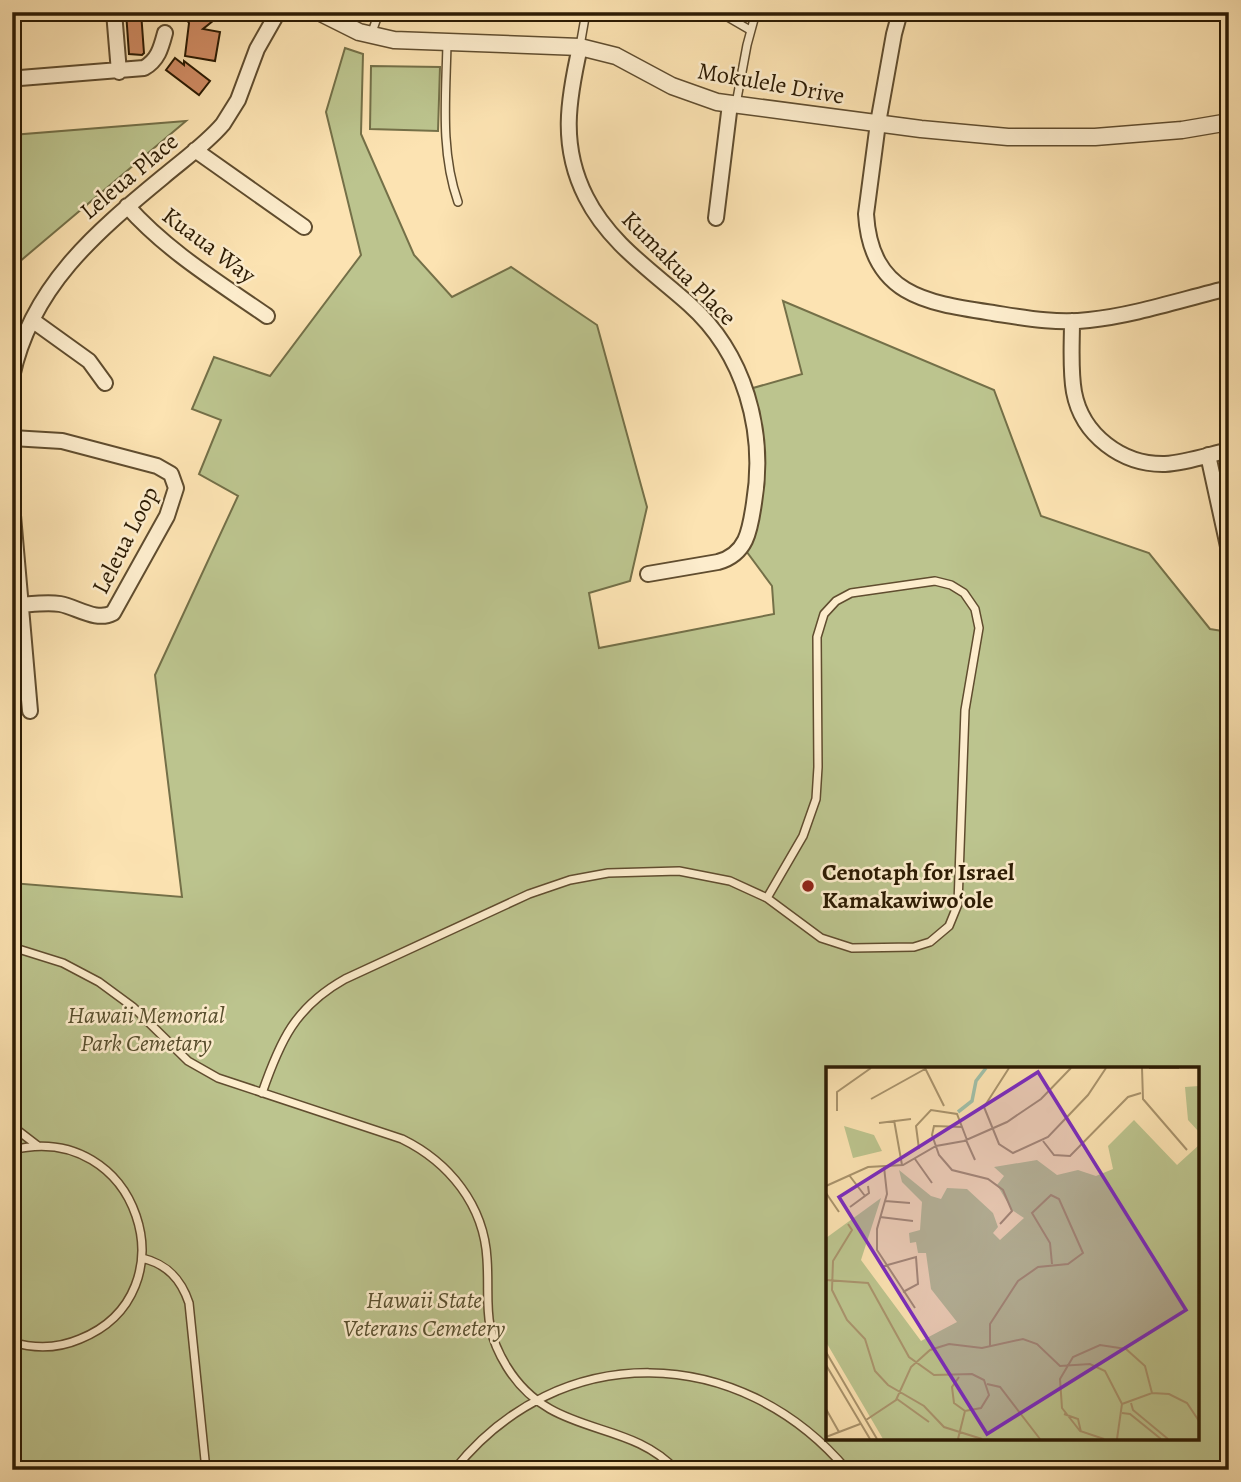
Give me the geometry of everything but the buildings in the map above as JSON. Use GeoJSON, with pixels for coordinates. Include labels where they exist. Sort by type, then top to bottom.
{"type":"FeatureCollection","features":[{"type":"Feature","properties":{"kind":"street"},"geometry":{"type":"LineString","coordinates":[[114,12],[119,72]]}},
{"type":"Feature","properties":{"kind":"street","name":"Leleua Place"},"geometry":{"type":"LineString","coordinates":[[12,377],[32,320],[56,280],[79,250],[214,134],[232,113],[257,49],[278,12]]}},
{"type":"Feature","properties":{"kind":"street","name":"Mokulele Drive"},"geometry":{"type":"LineString","coordinates":[[319,12],[344,26],[394,40],[580,47],[616,56],[688,93],[733,104],[964,134],[1051,138],[1139,135],[1229,122]]}},
{"type":"Feature","properties":{"kind":"street"},"geometry":{"type":"LineString","coordinates":[[900,12],[878,123],[867,201],[867,227],[874,253],[888,275],[908,292],[932,303],[1039,320],[1072,321],[1120,315],[1229,288]]}},
{"type":"Feature","properties":{"kind":"street"},"geometry":{"type":"LineString","coordinates":[[20,78],[139,70],[153,63],[159,54],[165,33]]}},
{"type":"Feature","properties":{"kind":"street","name":"Kumakua Place"},"geometry":{"type":"LineString","coordinates":[[580,47],[570,93],[568,129],[573,164],[586,197],[615,239],[691,306],[719,338],[739,374],[756,431],[757,485],[750,531],[744,544],[733,555],[718,562],[648,573]]}},
{"type":"Feature","properties":{"kind":"street"},"geometry":{"type":"LineString","coordinates":[[716,218],[733,104]]}},
{"type":"Feature","properties":{"kind":"street"},"geometry":{"type":"LineString","coordinates":[[195,150],[304,227]]}},
{"type":"Feature","properties":{"kind":"street","name":"Kuaua Way"},"geometry":{"type":"LineString","coordinates":[[127,206],[144,226],[181,257],[267,316]]}},
{"type":"Feature","properties":{"kind":"street"},"geometry":{"type":"LineString","coordinates":[[32,320],[89,361],[105,383]]}},
{"type":"Feature","properties":{"kind":"street"},"geometry":{"type":"LineString","coordinates":[[1072,321],[1075,396],[1083,417],[1106,445],[1128,458],[1153,464],[1178,463],[1229,450]]}},
{"type":"Feature","properties":{"kind":"street","name":"Leleua Loop"},"geometry":{"type":"LineString","coordinates":[[12,438],[62,441],[157,466],[171,474],[177,488],[167,516],[113,613],[97,616],[54,603],[21,606]]}},
{"type":"Feature","properties":{"kind":"street"},"geometry":{"type":"LineString","coordinates":[[1208,455],[1229,551]]}},
{"type":"Feature","properties":{"kind":"street"},"geometry":{"type":"LineString","coordinates":[[12,504],[30,711]]}},
{"type":"Feature","properties":{"kind":"lane"},"geometry":{"type":"LineString","coordinates":[[370,35],[379,12]]}},
{"type":"Feature","properties":{"kind":"lane"},"geometry":{"type":"LineString","coordinates":[[580,47],[586,12]]}},
{"type":"Feature","properties":{"kind":"lane"},"geometry":{"type":"LineString","coordinates":[[719,12],[750,30]]}},
{"type":"Feature","properties":{"kind":"lane"},"geometry":{"type":"LineString","coordinates":[[733,104],[756,12]]}},
{"type":"Feature","properties":{"kind":"lane"},"geometry":{"type":"LineString","coordinates":[[447,42],[446,148],[450,176],[458,202]]}},
{"type":"Feature","properties":{"kind":"lane"},"geometry":{"type":"LineString","coordinates":[[262,1093],[285,1035],[301,1013],[321,994],[345,979],[529,894],[589,876],[679,871],[730,881],[767,898],[821,938],[852,948],[922,946],[937,938],[949,926],[958,904],[965,703],[979,628],[975,609],[957,589],[943,582],[928,581],[851,593],[836,601],[824,614],[817,637],[816,799],[803,836],[767,898]]}},
{"type":"Feature","properties":{"kind":"lane"},"geometry":{"type":"LineString","coordinates":[[12,947],[43,956],[90,977],[133,1007],[188,1060],[218,1078],[402,1139],[429,1154],[451,1174],[470,1199],[482,1229],[487,1261],[487,1312],[494,1341],[512,1375],[537,1400],[569,1420],[649,1448],[676,1470]]}},
{"type":"Feature","properties":{"kind":"lane"},"geometry":{"type":"LineString","coordinates":[[12,1126],[38,1146]]}},
{"type":"Feature","properties":{"kind":"lane"},"geometry":{"type":"LineString","coordinates":[[12,1150],[38,1146],[66,1149],[93,1160],[124,1189],[137,1215],[142,1243],[139,1272],[128,1298],[115,1315],[99,1329],[86,1337],[59,1346],[30,1346],[12,1342]]}},
{"type":"Feature","properties":{"kind":"lane"},"geometry":{"type":"LineString","coordinates":[[142,1258],[167,1268],[186,1295],[191,1312],[206,1470]]}},
{"type":"Feature","properties":{"kind":"lane"},"geometry":{"type":"LineString","coordinates":[[454,1470],[490,1432],[537,1400],[580,1383],[625,1374],[670,1374],[716,1382],[758,1398],[788,1415],[816,1436],[847,1470]]}},
{"type":"Feature","properties":{"kind":"green space"},"geometry":{"type":"Polygon","coordinates":[[[345,48],[363,54],[361,134],[414,255],[452,297],[511,267],[597,325],[647,507],[630,581],[589,593],[599,648],[774,614],[772,586],[741,544],[762,444],[746,390],[802,374],[783,301],[994,390],[1041,516],[1149,553],[1210,629],[1229,632],[1229,1470],[12,1470],[12,883],[182,897],[155,675],[238,496],[199,474],[221,420],[192,409],[214,357],[270,376],[361,255],[326,112],[345,48]]]}},
{"type":"Feature","properties":{"kind":"green space"},"geometry":{"type":"Polygon","coordinates":[[[371,66],[440,67],[438,131],[370,129],[371,66]]]}},
{"type":"Feature","properties":{"kind":"green space"},"geometry":{"type":"Polygon","coordinates":[[[186,121],[12,268],[12,135],[186,121]]]}},
{"type":"Feature","properties":{"kind":"place","name":"Cenotaph for Israel Kamakawiwoʻole"},"geometry":{"type":"Point","coordinates":[808,886]}},
{"type":"Feature","properties":{"kind":"park label","name":"Hawaii Memorial Park Cemetary"},"geometry":{"type":"Point","coordinates":[146,1029]}},
{"type":"Feature","properties":{"kind":"park label","name":"Hawaii State Veterans Cemetery"},"geometry":{"type":"Point","coordinates":[424,1314]}}]}
